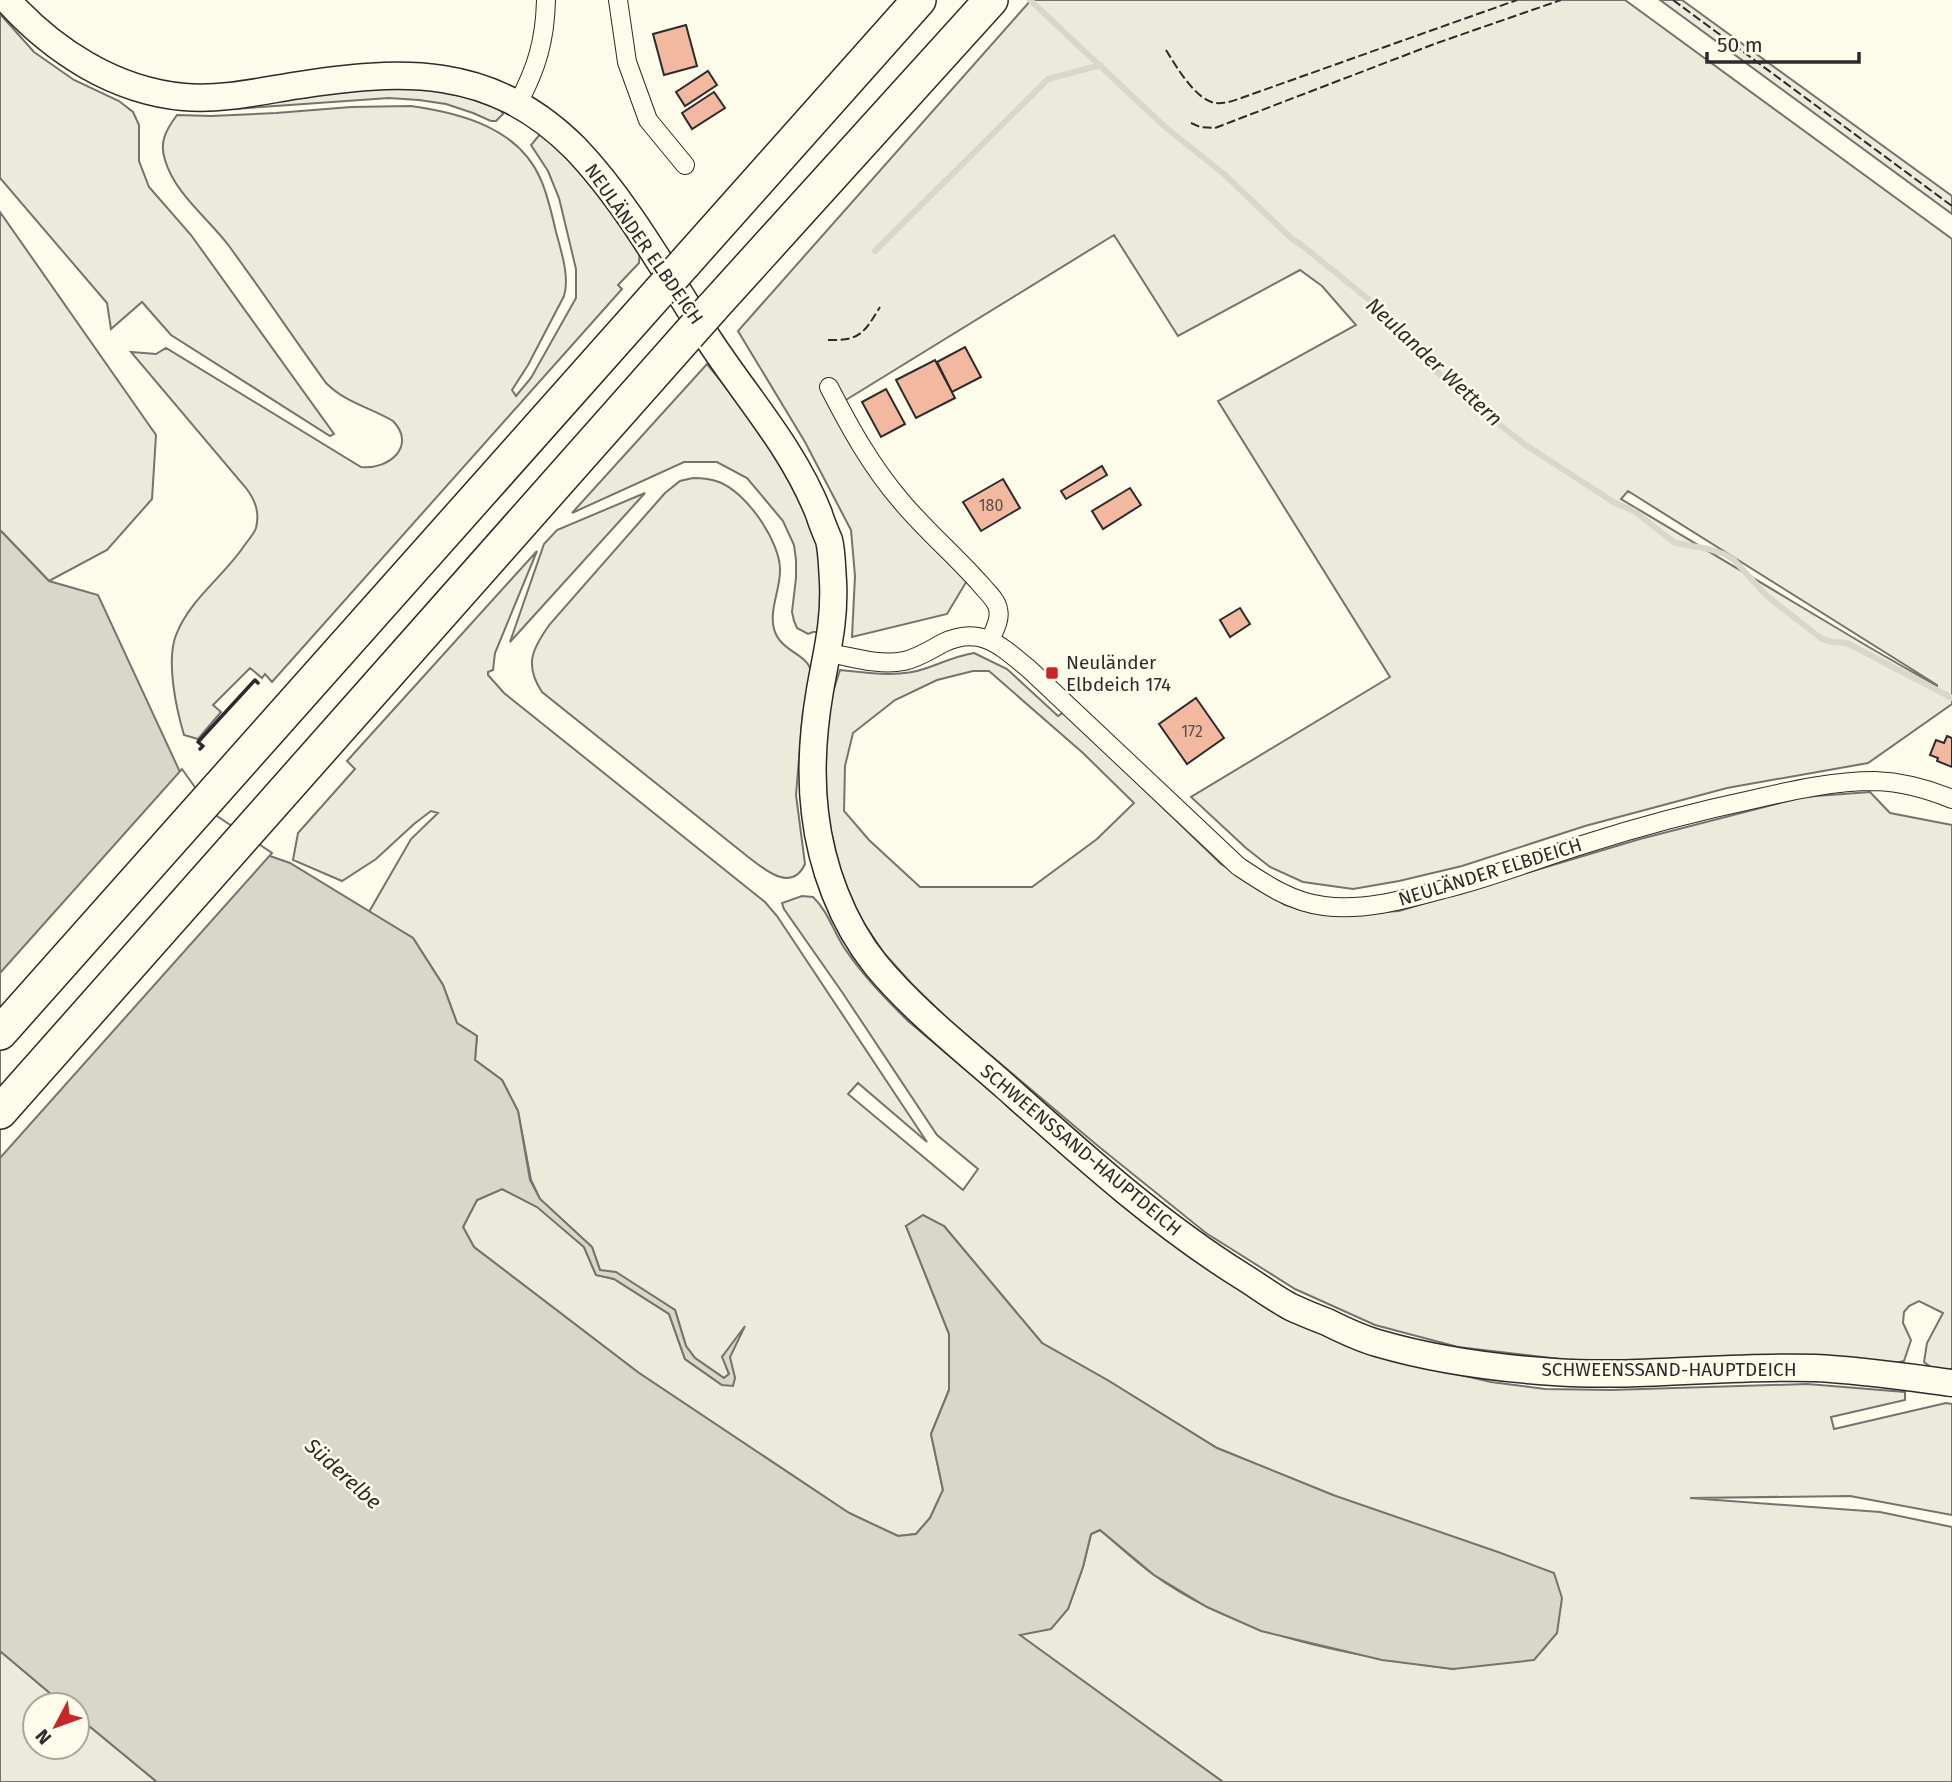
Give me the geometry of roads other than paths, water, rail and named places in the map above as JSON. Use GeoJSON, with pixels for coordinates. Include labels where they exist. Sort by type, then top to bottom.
{"type":"FeatureCollection","features":[{"type":"Feature","properties":{"kind":"highway"},"geometry":{"type":"LineString","coordinates":[[0,1033],[919,0]]}},
{"type":"Feature","properties":{"kind":"highway"},"geometry":{"type":"LineString","coordinates":[[0,1112],[712,308],[991,0]]}},
{"type":"Feature","properties":{"kind":"street","name":"NEULÄNDER ELBDEICH"},"geometry":{"type":"LineString","coordinates":[[8,0],[25,20],[53,44],[83,64],[119,81],[156,93],[190,98],[223,97],[351,77],[402,75],[445,78],[486,89],[517,103],[560,134],[596,171],[718,354]]}},
{"type":"Feature","properties":{"kind":"street"},"geometry":{"type":"LineString","coordinates":[[517,103],[531,79],[541,50],[546,0]]}},
{"type":"Feature","properties":{"kind":"street"},"geometry":{"type":"LineString","coordinates":[[618,0],[627,62],[648,120],[685,165]]}},
{"type":"Feature","properties":{"kind":"street","name":"SCHWEENSSAND-HAUPTDEICH"},"geometry":{"type":"LineString","coordinates":[[718,354],[790,454],[812,497],[828,539],[834,618],[814,729],[812,773],[816,822],[829,875],[846,917],[872,961],[904,995],[1088,1160],[1198,1249],[1289,1306],[1371,1342],[1457,1363],[1557,1373],[1816,1368],[1883,1373],[1952,1383]]}},
{"type":"Feature","properties":{"kind":"street"},"geometry":{"type":"LineString","coordinates":[[828,387],[852,434],[874,467],[902,503],[971,574],[999,609],[998,620],[990,640],[967,636],[952,639],[922,655],[895,662],[829,653]]}},
{"type":"Feature","properties":{"kind":"street","name":"NEULÄNDER ELBDEICH"},"geometry":{"type":"LineString","coordinates":[[990,640],[1029,669],[1238,866],[1271,889],[1298,900],[1325,906],[1361,906],[1400,901],[1492,875],[1618,834],[1804,788],[1876,781],[1911,785],[1952,799]]}},
{"type":"Feature","properties":{"kind":"water","name":"Süderelbe"},"geometry":{"type":"Polygon","coordinates":[[[0,530],[49,581],[98,595],[180,772],[211,817],[270,856],[290,863],[413,938],[443,985],[457,1023],[477,1036],[475,1060],[502,1080],[518,1111],[530,1180],[540,1199],[592,1247],[600,1270],[616,1272],[675,1310],[686,1346],[695,1358],[724,1378],[729,1374],[722,1357],[745,1326],[730,1357],[735,1378],[733,1386],[722,1385],[685,1359],[669,1314],[614,1279],[596,1275],[584,1247],[537,1207],[502,1189],[477,1200],[463,1227],[474,1247],[639,1373],[849,1513],[898,1536],[916,1534],[930,1518],[943,1490],[931,1434],[949,1390],[949,1334],[906,1226],[923,1215],[944,1226],[1042,1343],[1217,1448],[1333,1495],[1554,1573],[1562,1598],[1557,1633],[1534,1660],[1453,1669],[1382,1660],[1261,1631],[1207,1607],[1154,1575],[1100,1530],[1091,1534],[1068,1609],[1051,1629],[1020,1635],[1223,1782],[157,1782],[91,1728],[91,1691],[47,1691],[0,1651],[0,530]]]}},
{"type":"Feature","properties":{"kind":"waterway","name":"Neulander Wettern"},"geometry":{"type":"LineString","coordinates":[[1030,0],[1164,126],[1224,174],[1291,238],[1372,302],[1422,358],[1460,393],[1524,444],[1615,503],[1634,511],[1675,543],[1709,549],[1734,560],[1767,596],[1822,639],[1847,643],[1952,698]]}},
{"type":"Feature","properties":{"kind":"waterway"},"geometry":{"type":"LineString","coordinates":[[875,251],[1048,79],[1101,65]]}},
{"type":"Feature","properties":{"kind":"place","name":"Neuländer Elbdeich 174"},"geometry":{"type":"Point","coordinates":[1052,673]}}]}
